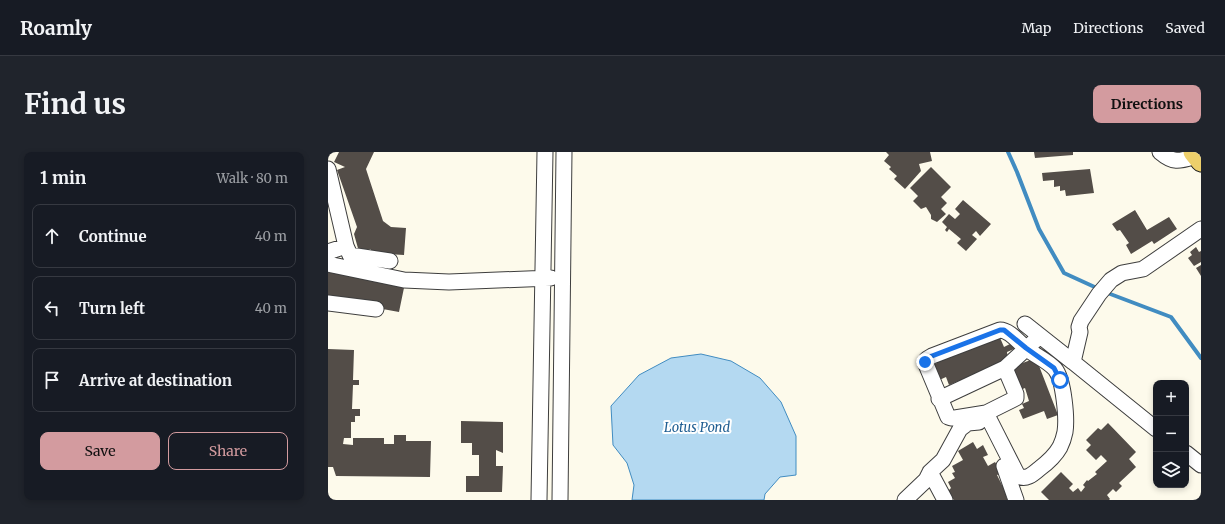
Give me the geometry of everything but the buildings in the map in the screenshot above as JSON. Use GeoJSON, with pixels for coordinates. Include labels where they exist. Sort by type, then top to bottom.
{"type":"FeatureCollection","features":[{"type":"Feature","properties":{"kind":"street"},"geometry":{"type":"LineString","coordinates":[[539,500],[545,152]]}},
{"type":"Feature","properties":{"kind":"street"},"geometry":{"type":"LineString","coordinates":[[560,500],[564,152]]}},
{"type":"Feature","properties":{"kind":"street"},"geometry":{"type":"LineString","coordinates":[[1160,152],[1168,158],[1178,161],[1197,157]]}},
{"type":"Feature","properties":{"kind":"street"},"geometry":{"type":"LineString","coordinates":[[328,169],[346,246],[350,255],[390,261]]}},
{"type":"Feature","properties":{"kind":"street"},"geometry":{"type":"LineString","coordinates":[[1073,362],[1081,321],[1099,294],[1111,280],[1126,271],[1143,269],[1201,230]]}},
{"type":"Feature","properties":{"kind":"street"},"geometry":{"type":"LineString","coordinates":[[328,252],[346,246]]}},
{"type":"Feature","properties":{"kind":"street"},"geometry":{"type":"LineString","coordinates":[[328,264],[404,280],[449,282],[562,277]]}},
{"type":"Feature","properties":{"kind":"street"},"geometry":{"type":"LineString","coordinates":[[328,303],[376,309]]}},
{"type":"Feature","properties":{"kind":"street"},"geometry":{"type":"LineString","coordinates":[[1025,324],[1153,427]]}},
{"type":"Feature","properties":{"kind":"street"},"geometry":{"type":"LineString","coordinates":[[986,413],[1018,476],[1022,478],[1028,477],[1036,472],[1051,459],[1060,448],[1065,432],[1064,400],[1060,380],[1054,368],[1006,332],[1000,330],[926,359],[925,362],[939,399],[948,417],[951,418],[986,413],[1016,398],[1016,394],[1005,368]]}},
{"type":"Feature","properties":{"kind":"street"},"geometry":{"type":"LineString","coordinates":[[939,399],[1005,368],[1040,336]]}},
{"type":"Feature","properties":{"kind":"street"},"geometry":{"type":"LineString","coordinates":[[905,500],[926,480],[930,472],[943,460],[960,428],[968,423],[979,422],[988,427],[1016,500]]}},
{"type":"Feature","properties":{"kind":"street"},"geometry":{"type":"LineString","coordinates":[[1189,455],[1201,465]]}},
{"type":"Feature","properties":{"kind":"street"},"geometry":{"type":"LineString","coordinates":[[540,457],[560,458]]}},
{"type":"Feature","properties":{"kind":"street"},"geometry":{"type":"LineString","coordinates":[[930,472],[945,500]]}},
{"type":"Feature","properties":{"kind":"water","name":"Lotus Pond"},"geometry":{"type":"Polygon","coordinates":[[[701,354],[731,361],[760,378],[781,402],[796,436],[796,475],[780,477],[765,494],[764,500],[632,500],[634,485],[627,463],[613,445],[611,406],[639,375],[671,358],[701,354]]]}},
{"type":"Feature","properties":{"kind":"waterway"},"geometry":{"type":"LineString","coordinates":[[1008,152],[1039,229],[1064,273],[1099,289]]}},
{"type":"Feature","properties":{"kind":"waterway"},"geometry":{"type":"LineString","coordinates":[[1105,292],[1171,317],[1201,358]]}},
{"type":"Feature","properties":{"kind":"route"},"geometry":{"type":"LineString","coordinates":[[925,362],[926,359],[932,356],[1000,330],[1004,330],[1054,368],[1060,380]]}}]}
